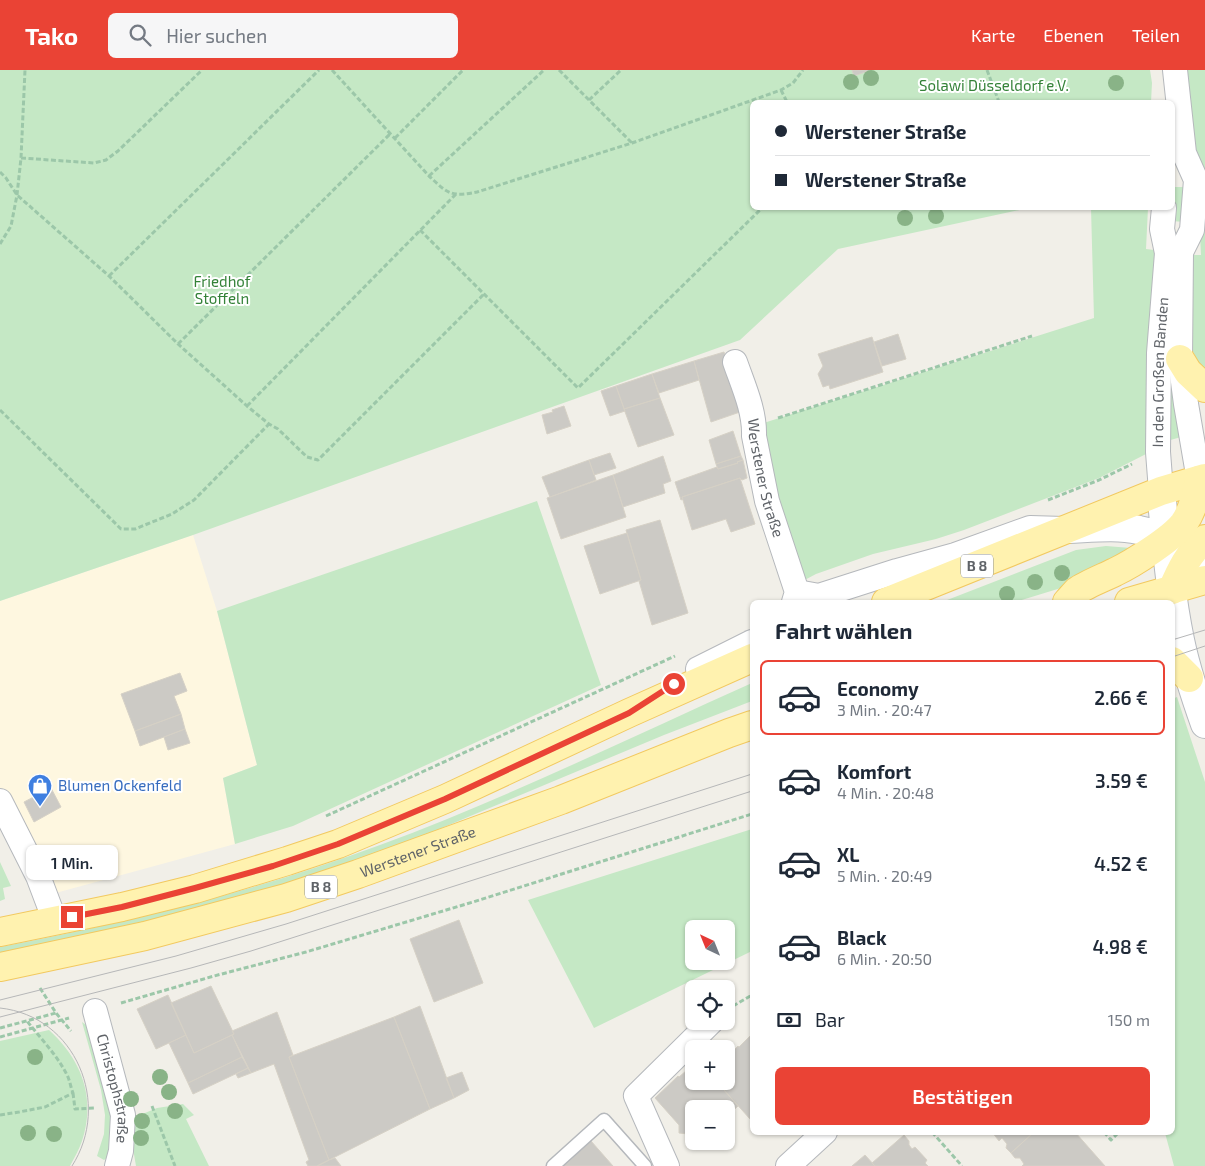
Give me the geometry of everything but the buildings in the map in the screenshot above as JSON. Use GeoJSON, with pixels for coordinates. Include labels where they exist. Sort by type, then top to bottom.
{"type":"FeatureCollection","features":[{"type":"Feature","properties":{"kind":"main road"},"geometry":{"type":"LineString","coordinates":[[1180,359],[1188,372],[1205,388]]}},
{"type":"Feature","properties":{"kind":"main road"},"geometry":{"type":"LineString","coordinates":[[1069,600],[1078,590],[1124,568],[1166,540],[1183,524],[1203,488]]}},
{"type":"Feature","properties":{"kind":"main road","name":"Werstener Straße"},"geometry":{"type":"LineString","coordinates":[[891,600],[1161,491],[1203,488]]}},
{"type":"Feature","properties":{"kind":"main road"},"geometry":{"type":"LineString","coordinates":[[1172,590],[1180,572],[1200,551]]}},
{"type":"Feature","properties":{"kind":"main road"},"geometry":{"type":"LineString","coordinates":[[1136,600],[1205,580]]}},
{"type":"Feature","properties":{"kind":"main road","name":"B 8"},"geometry":{"type":"LineString","coordinates":[[0,932],[122,907],[195,888],[279,864],[338,844],[445,799],[750,659]]}},
{"type":"Feature","properties":{"kind":"main road","name":"Werstener Straße"},"geometry":{"type":"LineString","coordinates":[[0,967],[145,936],[286,898],[358,874],[561,800],[750,726]]}},
{"type":"Feature","properties":{"kind":"street","name":"In den Großen Banden"},"geometry":{"type":"LineString","coordinates":[[1161,491],[1158,452],[1159,353],[1174,252],[1192,230],[1196,180],[1178,161],[1175,70]]}},
{"type":"Feature","properties":{"kind":"street","name":"In den Großen Banden"},"geometry":{"type":"LineString","coordinates":[[1164,210],[1162,229],[1174,252],[1180,359],[1186,404],[1203,488]]}},
{"type":"Feature","properties":{"kind":"street","name":"Werstener Straße"},"geometry":{"type":"LineString","coordinates":[[735,362],[754,425],[754,436],[767,501],[796,597],[819,596],[955,555],[1030,528],[1067,529]]}},
{"type":"Feature","properties":{"kind":"street"},"geometry":{"type":"LineString","coordinates":[[1161,491],[1174,600]]}},
{"type":"Feature","properties":{"kind":"street"},"geometry":{"type":"LineString","coordinates":[[1067,529],[1140,530],[1200,551]]}},
{"type":"Feature","properties":{"kind":"street"},"geometry":{"type":"LineString","coordinates":[[1175,608],[1180,638],[1181,670],[1205,724]]}},
{"type":"Feature","properties":{"kind":"street"},"geometry":{"type":"LineString","coordinates":[[629,713],[704,665],[750,643]]}},
{"type":"Feature","properties":{"kind":"street"},"geometry":{"type":"LineString","coordinates":[[0,801],[38,876],[55,921]]}},
{"type":"Feature","properties":{"kind":"street","name":"Christophstraße"},"geometry":{"type":"LineString","coordinates":[[95,1011],[123,1115],[117,1166]]}},
{"type":"Feature","properties":{"kind":"street"},"geometry":{"type":"LineString","coordinates":[[668,1166],[636,1096],[703,1030]]}},
{"type":"Feature","properties":{"kind":"street"},"geometry":{"type":"LineString","coordinates":[[788,1166],[822,1135]]}},
{"type":"Feature","properties":{"kind":"lane"},"geometry":{"type":"LineString","coordinates":[[553,1166],[604,1120],[645,1166]]}},
{"type":"Feature","properties":{"kind":"path"},"geometry":{"type":"LineString","coordinates":[[0,244],[11,226],[17,195],[21,158],[25,70]]}},
{"type":"Feature","properties":{"kind":"path"},"geometry":{"type":"LineString","coordinates":[[21,158],[94,163],[106,160],[118,151],[202,70]]}},
{"type":"Feature","properties":{"kind":"path"},"geometry":{"type":"LineString","coordinates":[[109,276],[319,70]]}},
{"type":"Feature","properties":{"kind":"path"},"geometry":{"type":"LineString","coordinates":[[332,70],[429,176],[446,191],[456,194],[477,192],[632,144],[750,101]]}},
{"type":"Feature","properties":{"kind":"path"},"geometry":{"type":"LineString","coordinates":[[395,138],[463,70]]}},
{"type":"Feature","properties":{"kind":"path"},"geometry":{"type":"LineString","coordinates":[[429,176],[544,70]]}},
{"type":"Feature","properties":{"kind":"path"},"geometry":{"type":"LineString","coordinates":[[559,70],[632,144]]}},
{"type":"Feature","properties":{"kind":"path"},"geometry":{"type":"LineString","coordinates":[[589,100],[621,70]]}},
{"type":"Feature","properties":{"kind":"path"},"geometry":{"type":"LineString","coordinates":[[753,100],[781,90],[793,83],[803,70]]}},
{"type":"Feature","properties":{"kind":"path"},"geometry":{"type":"LineString","coordinates":[[988,70],[998,100]]}},
{"type":"Feature","properties":{"kind":"path"},"geometry":{"type":"LineString","coordinates":[[781,90],[786,100]]}},
{"type":"Feature","properties":{"kind":"path"},"geometry":{"type":"LineString","coordinates":[[178,344],[390,134]]}},
{"type":"Feature","properties":{"kind":"path"},"geometry":{"type":"LineString","coordinates":[[0,172],[17,195],[109,276],[178,344],[247,406],[278,429],[306,457],[318,460],[484,294]]}},
{"type":"Feature","properties":{"kind":"path"},"geometry":{"type":"LineString","coordinates":[[247,406],[456,194]]}},
{"type":"Feature","properties":{"kind":"path"},"geometry":{"type":"LineString","coordinates":[[420,230],[578,388],[760,210]]}},
{"type":"Feature","properties":{"kind":"path"},"geometry":{"type":"LineString","coordinates":[[754,425],[1032,336]]}},
{"type":"Feature","properties":{"kind":"path"},"geometry":{"type":"LineString","coordinates":[[0,410],[121,529],[135,529],[164,518],[194,500],[269,424]]}},
{"type":"Feature","properties":{"kind":"path"},"geometry":{"type":"LineString","coordinates":[[324,816],[681,653]]}},
{"type":"Feature","properties":{"kind":"path"},"geometry":{"type":"LineString","coordinates":[[0,1037],[306,952],[473,902],[750,815]]}},
{"type":"Feature","properties":{"kind":"path"},"geometry":{"type":"LineString","coordinates":[[38,985],[56,1013],[75,1036]]}},
{"type":"Feature","properties":{"kind":"path"},"geometry":{"type":"LineString","coordinates":[[735,1005],[750,996]]}},
{"type":"Feature","properties":{"kind":"path"},"geometry":{"type":"LineString","coordinates":[[0,1028],[56,1013]]}},
{"type":"Feature","properties":{"kind":"path"},"geometry":{"type":"LineString","coordinates":[[27,1020],[59,1062],[68,1078],[73,1093],[75,1109],[100,1108]]}},
{"type":"Feature","properties":{"kind":"path"},"geometry":{"type":"LineString","coordinates":[[0,1115],[45,1107],[73,1093]]}},
{"type":"Feature","properties":{"kind":"path"},"geometry":{"type":"LineString","coordinates":[[152,1106],[175,1166]]}},
{"type":"Feature","properties":{"kind":"path"},"geometry":{"type":"LineString","coordinates":[[935,1135],[962,1166]]}},
{"type":"Feature","properties":{"kind":"path"},"geometry":{"type":"LineString","coordinates":[[1107,1135],[1111,1140],[1116,1135]]}},
{"type":"Feature","properties":{"kind":"shaded area"},"geometry":{"type":"Polygon","coordinates":[[[193,535],[217,611],[257,765],[223,778],[235,844],[52,894],[0,797],[0,601],[193,535]]]}},
{"type":"Feature","properties":{"kind":"green space","name":"Friedhof Stoffeln"},"geometry":{"type":"Polygon","coordinates":[[[0,70],[1150,70],[1152,83],[1151,100],[750,100],[750,210],[1020,210],[838,249],[740,340],[193,535],[0,601],[0,70]]]}},
{"type":"Feature","properties":{"kind":"green space"},"geometry":{"type":"Polygon","coordinates":[[[1185,70],[1205,70],[1205,376],[1191,347],[1190,255],[1201,255],[1196,149],[1185,70]]]}},
{"type":"Feature","properties":{"kind":"green space"},"geometry":{"type":"Polygon","coordinates":[[[1175,187],[1189,187],[1186,222],[1170,221],[1172,210],[1175,210],[1175,187]]]}},
{"type":"Feature","properties":{"kind":"green space"},"geometry":{"type":"Polygon","coordinates":[[[1091,210],[1148,210],[1146,249],[1162,251],[1148,453],[1099,478],[964,530],[936,539],[873,554],[816,574],[799,583],[757,425],[1094,318],[1091,210]]]}},
{"type":"Feature","properties":{"kind":"green space"},"geometry":{"type":"Polygon","coordinates":[[[1165,348],[1181,437],[1167,441],[1165,348]]]}},
{"type":"Feature","properties":{"kind":"green space"},"geometry":{"type":"Polygon","coordinates":[[[537,501],[601,685],[293,826],[235,844],[223,778],[257,765],[217,611],[537,501]]]}},
{"type":"Feature","properties":{"kind":"green space"},"geometry":{"type":"Polygon","coordinates":[[[1106,546],[1131,548],[1074,584],[1022,600],[947,600],[1076,550],[1106,546]]]}},
{"type":"Feature","properties":{"kind":"green space"},"geometry":{"type":"Polygon","coordinates":[[[750,684],[750,702],[664,735],[401,845],[250,895],[113,931],[0,955],[0,947],[192,904],[334,862],[474,808],[750,684]]]}},
{"type":"Feature","properties":{"kind":"green space"},"geometry":{"type":"Polygon","coordinates":[[[1177,697],[1205,782],[1205,1166],[1174,1166],[1166,1135],[1175,1135],[1175,698],[1177,697]]]}},
{"type":"Feature","properties":{"kind":"green space"},"geometry":{"type":"Polygon","coordinates":[[[750,830],[750,952],[735,959],[735,920],[685,920],[685,970],[713,970],[692,980],[685,980],[685,984],[594,1028],[528,900],[750,830]]]}},
{"type":"Feature","properties":{"kind":"green space"},"geometry":{"type":"Polygon","coordinates":[[[0,862],[11,886],[3,888],[5,899],[0,901],[0,862]]]}},
{"type":"Feature","properties":{"kind":"green space"},"geometry":{"type":"Polygon","coordinates":[[[82,1022],[94,1038],[113,1111],[111,1143],[107,1158],[104,1160],[97,1156],[104,1134],[105,1115],[101,1090],[82,1022]]]}},
{"type":"Feature","properties":{"kind":"green space"},"geometry":{"type":"Polygon","coordinates":[[[49,1030],[70,1054],[78,1067],[83,1081],[87,1110],[82,1141],[70,1166],[0,1166],[0,1041],[49,1030]]]}},
{"type":"Feature","properties":{"kind":"green space"},"geometry":{"type":"Polygon","coordinates":[[[183,1104],[194,1115],[186,1119],[209,1166],[136,1166],[128,1120],[157,1108],[183,1104]]]}},
{"type":"Feature","properties":{"kind":"tram line"},"geometry":{"type":"LineString","coordinates":[[1175,639],[1205,630]]}},
{"type":"Feature","properties":{"kind":"tram line"},"geometry":{"type":"LineString","coordinates":[[1175,656],[1205,646]]}},
{"type":"Feature","properties":{"kind":"tram line"},"geometry":{"type":"LineString","coordinates":[[0,1000],[176,956],[286,924],[750,775]]}},
{"type":"Feature","properties":{"kind":"tram line"},"geometry":{"type":"LineString","coordinates":[[0,1017],[251,951],[750,792]]}},
{"type":"Feature","properties":{"kind":"tram line"},"geometry":{"type":"LineString","coordinates":[[0,1008],[27,1015],[49,1027],[67,1045],[80,1067],[87,1091],[88,1116],[84,1142],[72,1166]]}},
{"type":"Feature","properties":{"kind":"place","name":"Blumen Ockenfeld"},"geometry":{"type":"Point","coordinates":[40,807]}},
{"type":"Feature","properties":{"kind":"route"},"geometry":{"type":"LineString","coordinates":[[72,917],[122,907],[195,888],[273,866],[338,844],[445,799],[629,713],[674,684]]}},
{"type":"Feature","properties":{"kind":"park label","name":"Solawi Düsseldorf e.V."},"geometry":{"type":"Point","coordinates":[994,86]}}]}
